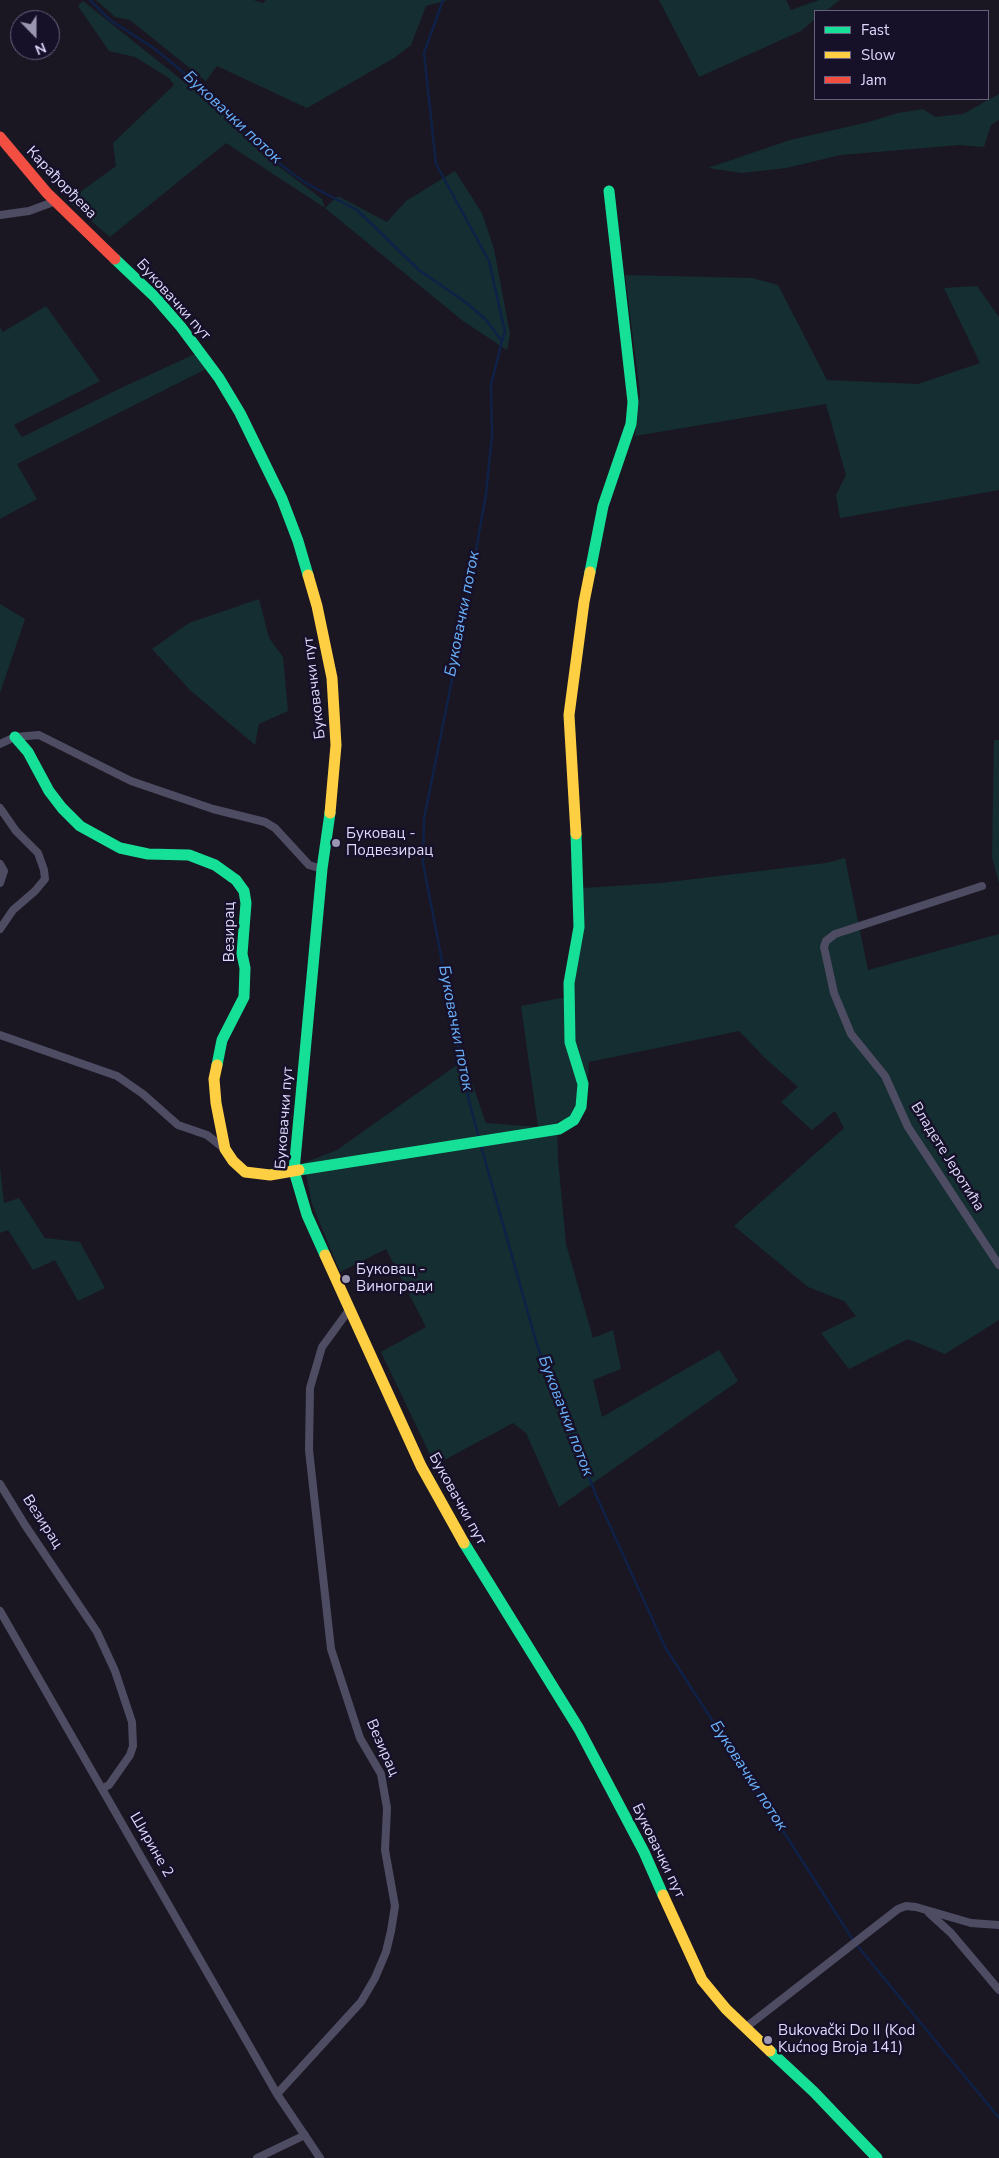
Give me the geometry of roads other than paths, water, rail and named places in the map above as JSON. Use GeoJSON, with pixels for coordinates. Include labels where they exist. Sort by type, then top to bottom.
{"type":"FeatureCollection","features":[{"type":"Feature","properties":{"kind":"street","name":"Карађорђева"},"geometry":{"type":"LineString","coordinates":[[0,137],[16,158],[56,201],[104,247]]}},
{"type":"Feature","properties":{"kind":"street"},"geometry":{"type":"LineString","coordinates":[[294,1171],[560,1129],[574,1120],[582,1107],[583,1084],[570,1042],[569,982],[579,927],[579,891],[569,716],[584,602],[603,506],[631,424],[633,402],[609,191]]}},
{"type":"Feature","properties":{"kind":"street"},"geometry":{"type":"LineString","coordinates":[[0,215],[29,211],[56,201]]}},
{"type":"Feature","properties":{"kind":"street","name":"Буковачки пут"},"geometry":{"type":"LineString","coordinates":[[104,247],[155,297],[181,327],[219,378],[240,413],[282,499],[298,541],[324,633],[335,702],[336,766],[322,869],[294,1171],[307,1215],[421,1466],[479,1570],[579,1728],[647,1859],[696,1968],[716,1998],[809,2088],[877,2158]]}},
{"type":"Feature","properties":{"kind":"street"},"geometry":{"type":"LineString","coordinates":[[0,744],[15,737],[39,735],[131,780],[213,809],[265,822],[275,828],[309,865],[322,869]]}},
{"type":"Feature","properties":{"kind":"street","name":"Везирац"},"geometry":{"type":"LineString","coordinates":[[15,737],[28,752],[49,791],[62,808],[80,826],[120,848],[148,854],[189,855],[215,865],[236,880],[244,891],[246,903],[242,954],[245,968],[244,997],[222,1040],[214,1079],[216,1103],[225,1149],[233,1161],[245,1172],[270,1175],[294,1171]]}},
{"type":"Feature","properties":{"kind":"street"},"geometry":{"type":"LineString","coordinates":[[0,808],[16,831],[38,853],[44,870],[44,879],[35,891],[13,910],[0,929]]}},
{"type":"Feature","properties":{"kind":"street"},"geometry":{"type":"LineString","coordinates":[[0,864],[4,871],[0,883]]}},
{"type":"Feature","properties":{"kind":"street","name":"Владете Јеротића"},"geometry":{"type":"LineString","coordinates":[[982,886],[835,934],[826,941],[824,947],[834,993],[851,1034],[885,1076],[908,1127],[999,1265]]}},
{"type":"Feature","properties":{"kind":"street"},"geometry":{"type":"LineString","coordinates":[[0,1035],[117,1076],[143,1094],[178,1125],[207,1135],[225,1149]]}},
{"type":"Feature","properties":{"kind":"street","name":"Везирац"},"geometry":{"type":"LineString","coordinates":[[277,2094],[361,2002],[375,1978],[386,1952],[395,1906],[385,1850],[387,1808],[381,1774],[360,1738],[331,1650],[309,1450],[310,1388],[322,1347],[349,1310]]}},
{"type":"Feature","properties":{"kind":"street","name":"Везирац"},"geometry":{"type":"LineString","coordinates":[[0,1484],[25,1525],[97,1632],[115,1670],[132,1722],[133,1746],[130,1755],[109,1785],[103,1788]]}},
{"type":"Feature","properties":{"kind":"street","name":"Ширине 2"},"geometry":{"type":"LineString","coordinates":[[0,1612],[103,1788],[277,2094]]}},
{"type":"Feature","properties":{"kind":"street"},"geometry":{"type":"LineString","coordinates":[[745,2028],[898,1908],[906,1906],[916,1907],[928,1912],[972,1923],[999,1925]]}},
{"type":"Feature","properties":{"kind":"street"},"geometry":{"type":"LineString","coordinates":[[928,1912],[951,1932],[999,1990]]}},
{"type":"Feature","properties":{"kind":"street"},"geometry":{"type":"LineString","coordinates":[[277,2094],[320,2158]]}},
{"type":"Feature","properties":{"kind":"street"},"geometry":{"type":"LineString","coordinates":[[257,2158],[305,2135]]}},
{"type":"Feature","properties":{"kind":"waterway","name":"Буковачки поток"},"geometry":{"type":"LineString","coordinates":[[90,0],[110,20],[155,49],[218,101],[261,149],[309,185],[357,210],[419,270],[468,304],[486,320],[502,341],[491,385],[492,435],[486,494],[461,635],[424,819],[423,863],[469,1101],[479,1138]]}},
{"type":"Feature","properties":{"kind":"waterway"},"geometry":{"type":"LineString","coordinates":[[443,0],[424,53],[436,164],[489,261],[505,332],[502,341]]}},
{"type":"Feature","properties":{"kind":"waterway","name":"Буковачки поток"},"geometry":{"type":"LineString","coordinates":[[481,1146],[537,1345],[596,1495],[665,1647],[855,1943],[999,2118]]}},
{"type":"Feature","properties":{"kind":"place","name":"Буковац - Подвезирац"},"geometry":{"type":"Point","coordinates":[336,843]}},
{"type":"Feature","properties":{"kind":"place","name":"Буковац - Виногради"},"geometry":{"type":"Point","coordinates":[346,1279]}},
{"type":"Feature","properties":{"kind":"place","name":"Bukovački Do II (Kod Kućnog Broja 141)"},"geometry":{"type":"Point","coordinates":[768,2040]}}]}
